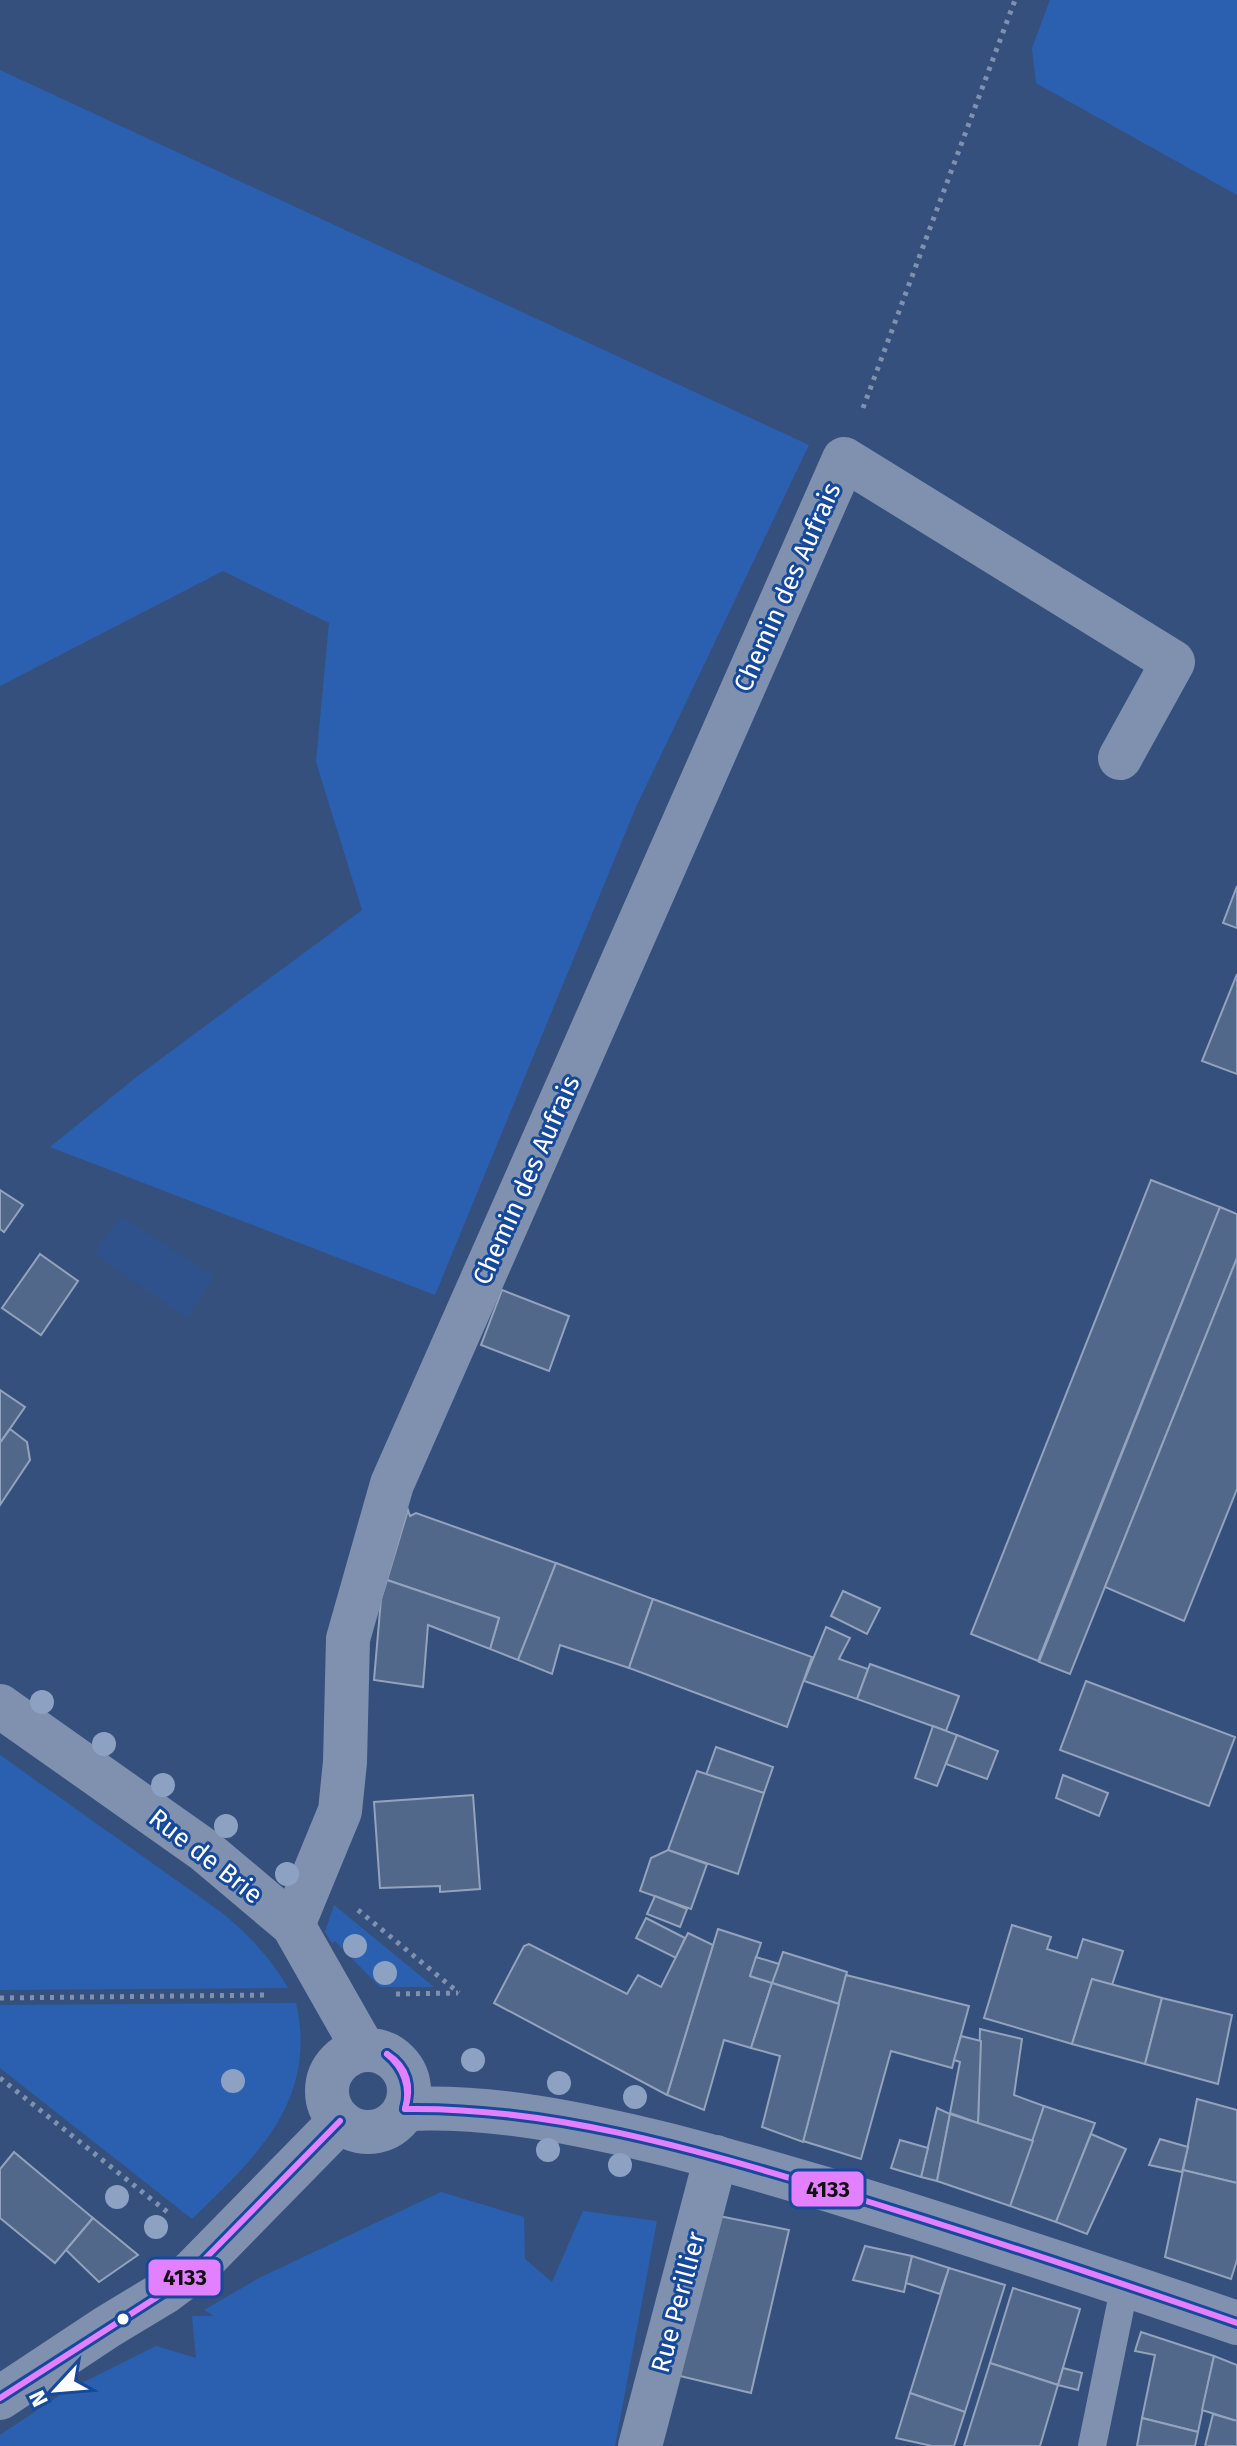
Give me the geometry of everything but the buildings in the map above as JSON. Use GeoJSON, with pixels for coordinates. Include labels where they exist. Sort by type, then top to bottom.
{"type":"FeatureCollection","features":[{"type":"Feature","properties":{"kind":"street","name":"Chemin des Aufrais"},"geometry":{"type":"LineString","coordinates":[[293,1925],[340,1811],[345,1762],[348,1639],[392,1484],[844,459],[1173,662],[1120,758]]}},
{"type":"Feature","properties":{"kind":"street","name":"Rue de Brie"},"geometry":{"type":"LineString","coordinates":[[0,1706],[204,1850],[293,1925],[364,2050]]}},
{"type":"Feature","properties":{"kind":"street"},"geometry":{"type":"LineString","coordinates":[[377,2050],[388,2054],[405,2073],[409,2097],[406,2109],[388,2128],[375,2132],[351,2129],[331,2110],[327,2083],[339,2061],[351,2053],[377,2050]]}},
{"type":"Feature","properties":{"kind":"street"},"geometry":{"type":"LineString","coordinates":[[406,2109],[450,2107],[585,2124],[716,2157],[819,2186],[1237,2323]]}},
{"type":"Feature","properties":{"kind":"street"},"geometry":{"type":"LineString","coordinates":[[0,2398],[193,2271],[340,2121]]}},
{"type":"Feature","properties":{"kind":"street","name":"Rue Perillier"},"geometry":{"type":"LineString","coordinates":[[640,2446],[716,2157]]}},
{"type":"Feature","properties":{"kind":"lane"},"geometry":{"type":"LineString","coordinates":[[1092,2446],[1125,2284]]}},
{"type":"Feature","properties":{"kind":"path","name":"Chemin des Aufrais"},"geometry":{"type":"LineString","coordinates":[[844,459],[1015,0]]}},
{"type":"Feature","properties":{"kind":"path"},"geometry":{"type":"LineString","coordinates":[[0,1998],[459,1993]]}},
{"type":"Feature","properties":{"kind":"path"},"geometry":{"type":"LineString","coordinates":[[0,2078],[171,2216]]}},
{"type":"Feature","properties":{"kind":"shaded area"},"geometry":{"type":"Polygon","coordinates":[[[1050,0],[1237,0],[1237,195],[1036,83],[1032,48],[1050,0]]]}},
{"type":"Feature","properties":{"kind":"shaded area"},"geometry":{"type":"Polygon","coordinates":[[[0,70],[809,445],[636,807],[435,1295],[50,1147],[139,1075],[362,910],[316,762],[329,623],[223,571],[0,686],[0,70]]]}},
{"type":"Feature","properties":{"kind":"shaded area"},"geometry":{"type":"Polygon","coordinates":[[[121,1216],[212,1275],[213,1279],[187,1318],[95,1254],[121,1216]]]}},
{"type":"Feature","properties":{"kind":"shaded area"},"geometry":{"type":"Polygon","coordinates":[[[0,1755],[221,1912],[258,1947],[288,1988],[0,1990],[0,1755]]]}},
{"type":"Feature","properties":{"kind":"shaded area"},"geometry":{"type":"Polygon","coordinates":[[[334,1905],[434,1987],[380,1987],[335,1941],[332,1943],[325,1932],[334,1905]]]}},
{"type":"Feature","properties":{"kind":"shaded area"},"geometry":{"type":"Polygon","coordinates":[[[296,2003],[300,2038],[298,2069],[290,2098],[259,2149],[192,2219],[0,2068],[0,2005],[296,2003]]]}},
{"type":"Feature","properties":{"kind":"shaded area"},"geometry":{"type":"Polygon","coordinates":[[[441,2192],[524,2217],[525,2259],[552,2282],[583,2211],[657,2221],[615,2446],[0,2446],[0,2435],[66,2391],[156,2346],[196,2358],[192,2316],[214,2316],[204,2310],[259,2278],[441,2192]]]}},
{"type":"Feature","properties":{"kind":"transit line","name":"4133"},"geometry":{"type":"LineString","coordinates":[[387,2054],[404,2071],[408,2085],[405,2109]]}},
{"type":"Feature","properties":{"kind":"transit line","name":"4133"},"geometry":{"type":"LineString","coordinates":[[387,2054],[405,2079],[405,2109]]}},
{"type":"Feature","properties":{"kind":"transit line","name":"4133"},"geometry":{"type":"LineString","coordinates":[[406,2109],[513,2115],[672,2145],[930,2221],[1237,2323]]}},
{"type":"Feature","properties":{"kind":"transit line","name":"4133"},"geometry":{"type":"LineString","coordinates":[[0,2398],[193,2271],[340,2121]]}}]}
